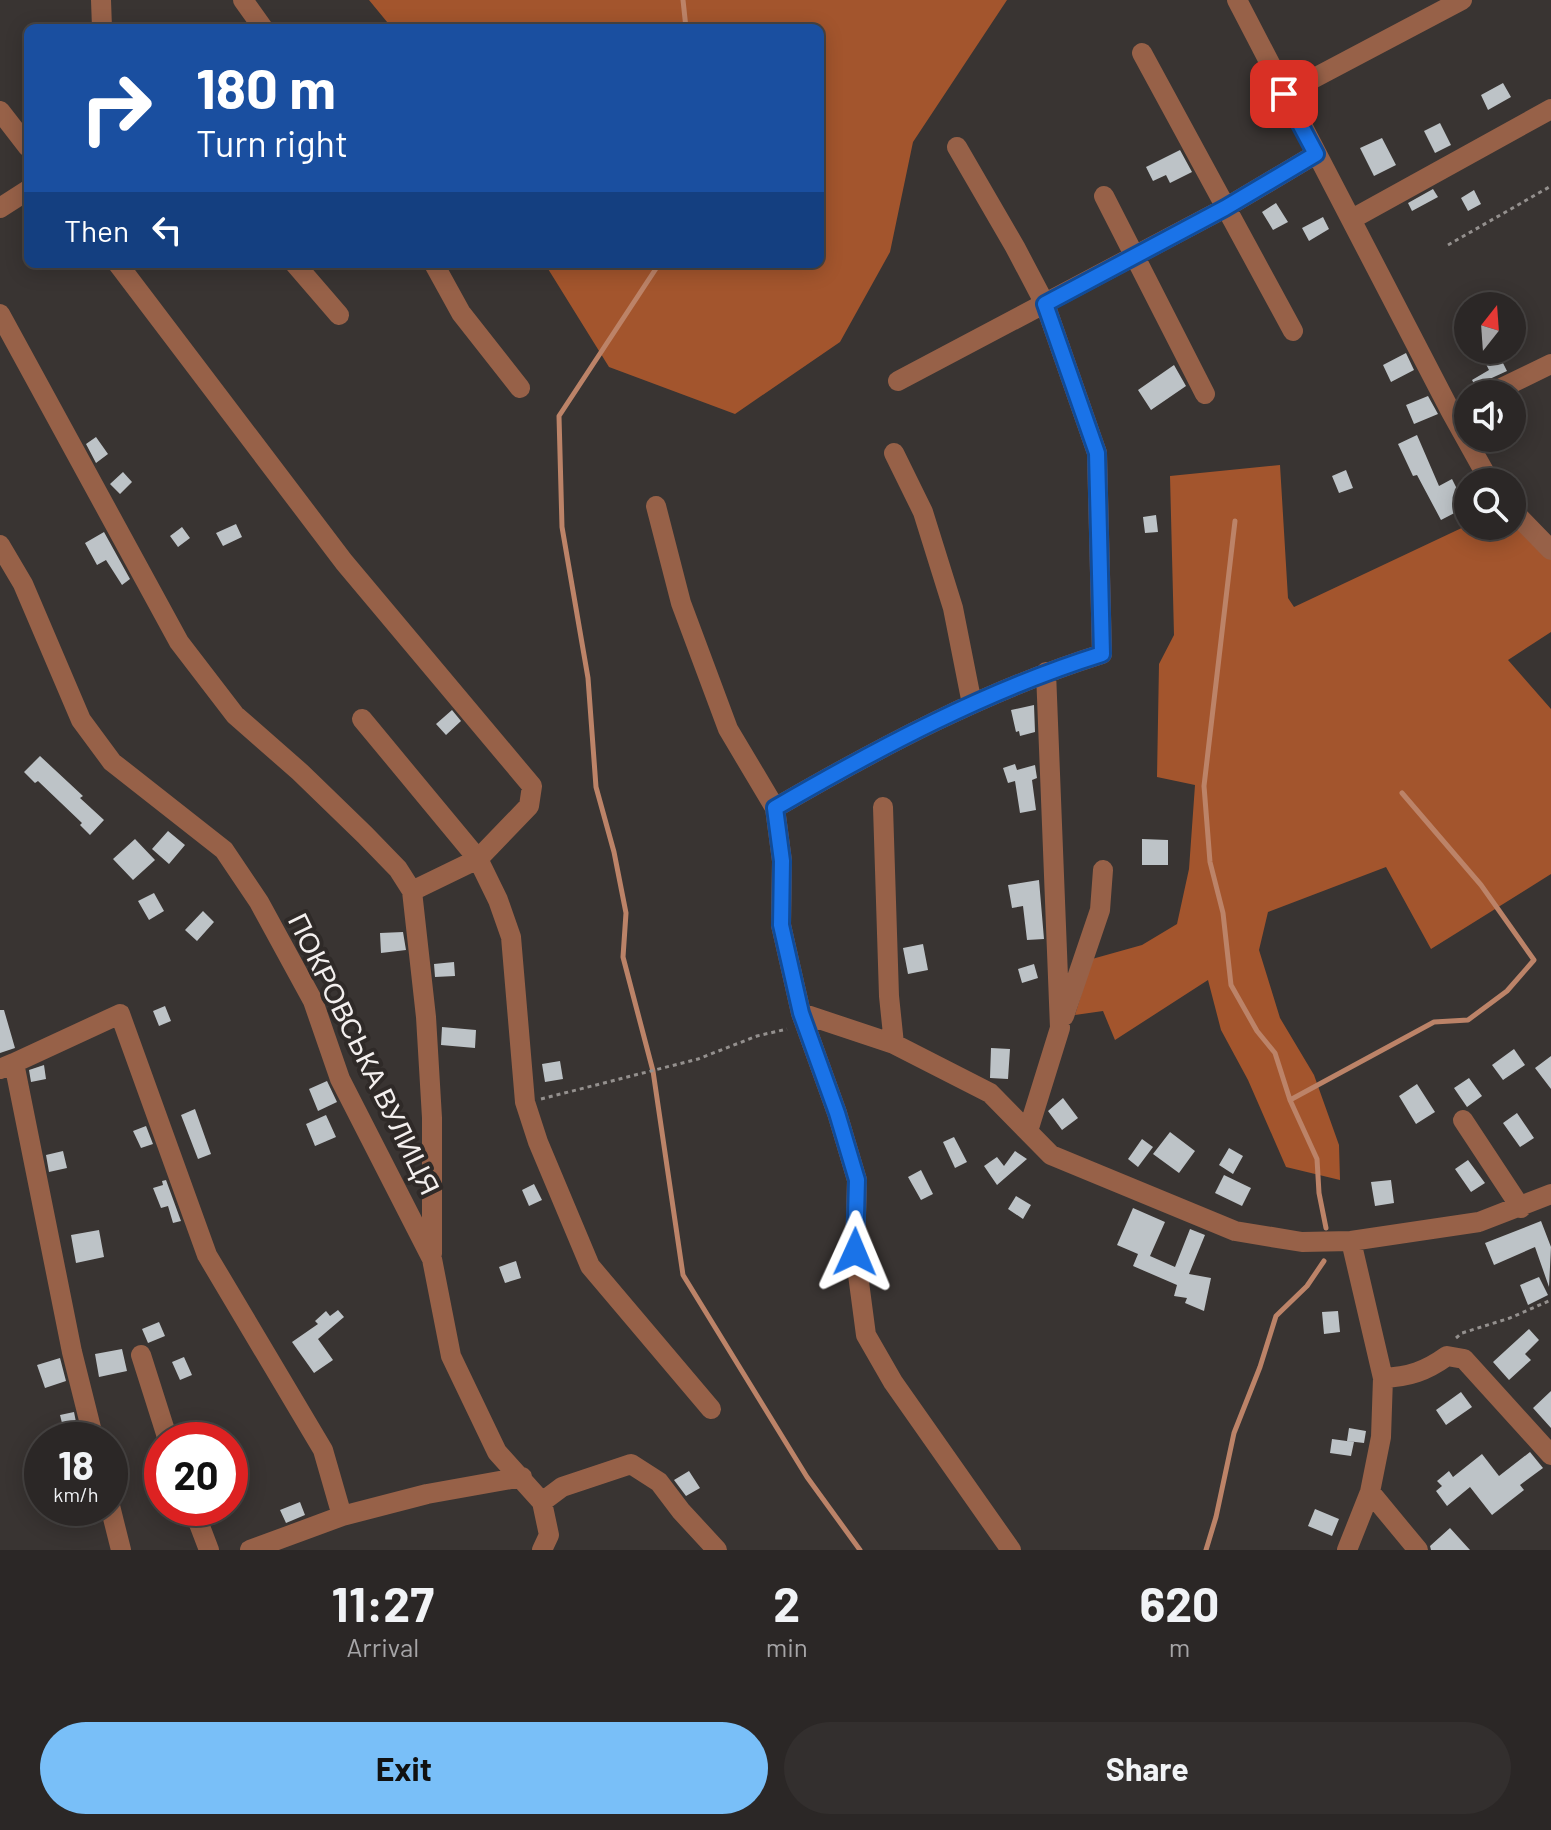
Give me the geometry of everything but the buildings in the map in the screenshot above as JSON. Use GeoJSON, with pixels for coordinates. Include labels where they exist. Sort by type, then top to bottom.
{"type":"FeatureCollection","features":[{"type":"Feature","properties":{"kind":"street"},"geometry":{"type":"LineString","coordinates":[[101,0],[102,24]]}},
{"type":"Feature","properties":{"kind":"street"},"geometry":{"type":"LineString","coordinates":[[243,0],[260,24]]}},
{"type":"Feature","properties":{"kind":"street"},"geometry":{"type":"LineString","coordinates":[[1237,0],[1316,154],[1454,399]]}},
{"type":"Feature","properties":{"kind":"street"},"geometry":{"type":"LineString","coordinates":[[1284,94],[1462,0]]}},
{"type":"Feature","properties":{"kind":"street"},"geometry":{"type":"LineString","coordinates":[[1142,53],[1293,331]]}},
{"type":"Feature","properties":{"kind":"street"},"geometry":{"type":"LineString","coordinates":[[1352,219],[1551,109]]}},
{"type":"Feature","properties":{"kind":"street"},"geometry":{"type":"LineString","coordinates":[[0,111],[24,142]]}},
{"type":"Feature","properties":{"kind":"street"},"geometry":{"type":"LineString","coordinates":[[775,808],[858,760],[972,704],[1046,672],[1102,654],[1097,453],[1045,304],[957,147]]}},
{"type":"Feature","properties":{"kind":"street"},"geometry":{"type":"LineString","coordinates":[[898,381],[1225,208],[1316,154]]}},
{"type":"Feature","properties":{"kind":"street"},"geometry":{"type":"LineString","coordinates":[[0,208],[24,193]]}},
{"type":"Feature","properties":{"kind":"street"},"geometry":{"type":"LineString","coordinates":[[1104,196],[1205,394]]}},
{"type":"Feature","properties":{"kind":"street"},"geometry":{"type":"LineString","coordinates":[[121,268],[344,562],[532,786],[529,806],[478,859],[412,891]]}},
{"type":"Feature","properties":{"kind":"street"},"geometry":{"type":"LineString","coordinates":[[298,268],[339,315]]}},
{"type":"Feature","properties":{"kind":"street"},"geometry":{"type":"LineString","coordinates":[[436,268],[461,313],[520,388]]}},
{"type":"Feature","properties":{"kind":"street"},"geometry":{"type":"LineString","coordinates":[[0,314],[179,642],[235,715],[365,835],[398,869],[412,891],[426,1017],[432,1118],[432,1259]]}},
{"type":"Feature","properties":{"kind":"street"},"geometry":{"type":"LineString","coordinates":[[1518,380],[1551,364]]}},
{"type":"Feature","properties":{"kind":"street"},"geometry":{"type":"LineString","coordinates":[[894,453],[923,512],[953,608],[972,704]]}},
{"type":"Feature","properties":{"kind":"street"},"geometry":{"type":"LineString","coordinates":[[656,506],[681,603],[728,729],[775,808],[782,861],[781,925],[803,1019],[857,1180],[855,1252],[866,1335],[902,1395],[1011,1550]]}},
{"type":"Feature","properties":{"kind":"street"},"geometry":{"type":"LineString","coordinates":[[1543,529],[1551,550]]}},
{"type":"Feature","properties":{"kind":"street","name":"ПОКРОВСЬКА ВУЛИЦЯ"},"geometry":{"type":"LineString","coordinates":[[0,545],[23,584],[81,720],[112,762],[224,850],[259,902],[313,1001],[340,1079],[432,1259],[451,1356],[497,1452],[542,1502]]}},
{"type":"Feature","properties":{"kind":"street"},"geometry":{"type":"LineString","coordinates":[[1046,672],[1060,1028]]}},
{"type":"Feature","properties":{"kind":"street"},"geometry":{"type":"LineString","coordinates":[[362,719],[478,859],[498,900],[511,937],[525,1102],[538,1142],[590,1266],[711,1409]]}},
{"type":"Feature","properties":{"kind":"street"},"geometry":{"type":"LineString","coordinates":[[883,807],[889,996],[894,1044]]}},
{"type":"Feature","properties":{"kind":"street"},"geometry":{"type":"LineString","coordinates":[[1028,1131],[1100,910],[1103,870]]}},
{"type":"Feature","properties":{"kind":"street"},"geometry":{"type":"LineString","coordinates":[[90,1422],[7,1066],[120,1014],[207,1255],[323,1450],[342,1516]]}},
{"type":"Feature","properties":{"kind":"street"},"geometry":{"type":"LineString","coordinates":[[803,1019],[894,1044],[990,1093],[1051,1155],[1235,1231],[1302,1242],[1351,1241],[1479,1222],[1551,1194]]}},
{"type":"Feature","properties":{"kind":"street"},"geometry":{"type":"LineString","coordinates":[[1463,1120],[1521,1208]]}},
{"type":"Feature","properties":{"kind":"street"},"geometry":{"type":"LineString","coordinates":[[1347,1550],[1370,1492],[1381,1437],[1383,1378],[1351,1241]]}},
{"type":"Feature","properties":{"kind":"street"},"geometry":{"type":"LineString","coordinates":[[141,1355],[162,1422]]}},
{"type":"Feature","properties":{"kind":"street"},"geometry":{"type":"LineString","coordinates":[[1383,1378],[1406,1377],[1430,1368],[1447,1356],[1464,1359],[1551,1455]]}},
{"type":"Feature","properties":{"kind":"street"},"geometry":{"type":"LineString","coordinates":[[542,1550],[549,1535],[542,1502],[562,1487],[631,1464],[659,1482],[717,1550]]}},
{"type":"Feature","properties":{"kind":"street"},"geometry":{"type":"LineString","coordinates":[[250,1550],[342,1516],[427,1494],[522,1477]]}},
{"type":"Feature","properties":{"kind":"street"},"geometry":{"type":"LineString","coordinates":[[1370,1492],[1418,1550]]}},
{"type":"Feature","properties":{"kind":"street"},"geometry":{"type":"LineString","coordinates":[[115,1526],[121,1550]]}},
{"type":"Feature","properties":{"kind":"street"},"geometry":{"type":"LineString","coordinates":[[200,1526],[209,1550]]}},
{"type":"Feature","properties":{"kind":"path"},"geometry":{"type":"LineString","coordinates":[[1448,245],[1551,186]]}},
{"type":"Feature","properties":{"kind":"path"},"geometry":{"type":"LineString","coordinates":[[525,1102],[698,1059],[803,1019]]}},
{"type":"Feature","properties":{"kind":"path"},"geometry":{"type":"LineString","coordinates":[[1447,1356],[1462,1333],[1510,1318],[1551,1300]]}},
{"type":"Feature","properties":{"kind":"shaded area"},"geometry":{"type":"Polygon","coordinates":[[[369,0],[1007,0],[913,142],[890,252],[840,342],[735,414],[609,367],[547,268],[824,268],[824,24],[389,24],[369,0]]]}},
{"type":"Feature","properties":{"kind":"shaded area"},"geometry":{"type":"Polygon","coordinates":[[[1280,465],[1288,598],[1294,607],[1454,532],[1454,540],[1526,540],[1526,529],[1551,554],[1551,632],[1508,660],[1551,709],[1551,874],[1431,949],[1386,867],[1268,912],[1259,950],[1280,1018],[1314,1075],[1339,1145],[1340,1180],[1286,1167],[1248,1080],[1221,1030],[1208,980],[1115,1040],[1103,1011],[1075,1015],[1092,959],[1142,945],[1177,924],[1189,869],[1195,785],[1157,777],[1159,664],[1174,635],[1170,476],[1280,465]]]}},
{"type":"Feature","properties":{"kind":"waterway"},"geometry":{"type":"LineString","coordinates":[[683,0],[686,24]]}},
{"type":"Feature","properties":{"kind":"waterway"},"geometry":{"type":"LineString","coordinates":[[656,268],[559,416],[562,527],[588,678],[596,787],[614,852],[626,913],[623,957],[653,1071],[683,1275],[807,1477],[860,1550]]}},
{"type":"Feature","properties":{"kind":"waterway"},"geometry":{"type":"LineString","coordinates":[[1235,521],[1204,786],[1210,862],[1223,913],[1231,985],[1257,1031],[1275,1053],[1290,1100],[1317,1159],[1319,1193],[1326,1228]]}},
{"type":"Feature","properties":{"kind":"waterway"},"geometry":{"type":"LineString","coordinates":[[1290,1100],[1434,1022],[1468,1020],[1507,991],[1534,960],[1481,885],[1402,793]]}},
{"type":"Feature","properties":{"kind":"waterway"},"geometry":{"type":"LineString","coordinates":[[1206,1550],[1234,1433],[1276,1316],[1307,1286],[1324,1261]]}},
{"type":"Feature","properties":{"kind":"route"},"geometry":{"type":"LineString","coordinates":[[855,1252],[857,1180],[801,1013],[781,925],[782,861],[775,808],[858,760],[972,704],[1046,672],[1102,654],[1097,453],[1045,304],[1225,208],[1316,154],[1284,94]]}}]}
